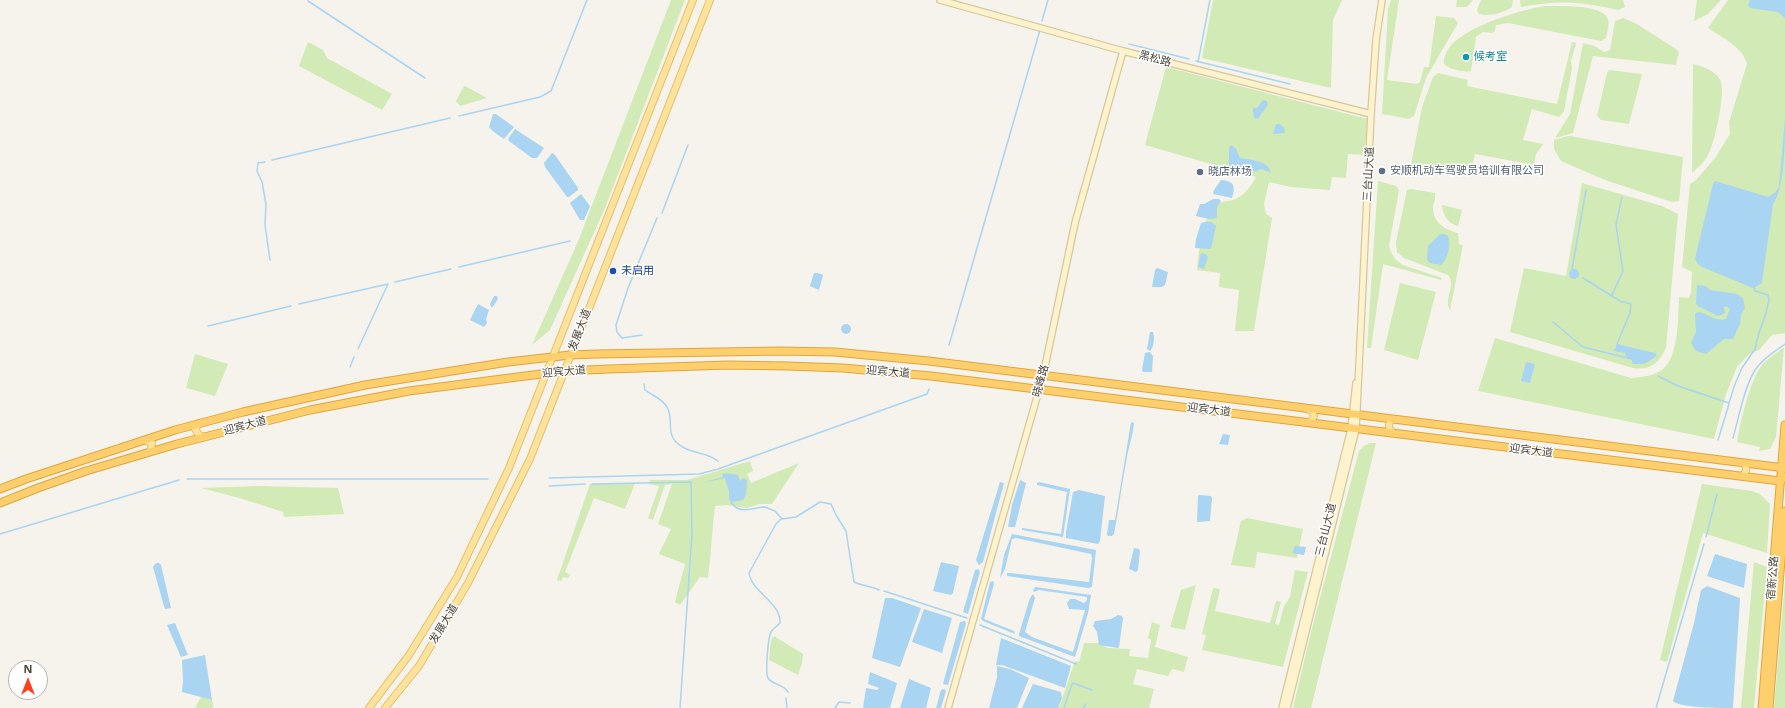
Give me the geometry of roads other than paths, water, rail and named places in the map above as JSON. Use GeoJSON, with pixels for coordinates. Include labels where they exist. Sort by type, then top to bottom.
{"type":"FeatureCollection","features":[{"type":"Feature","properties":{"kind":"highway","name":"迎宾大道"},"geometry":{"type":"LineString","coordinates":[[0,490],[26,479],[199,423],[296,399],[365,385],[508,362],[570,355],[781,351],[835,352],[929,361],[1783,468]]}},
{"type":"Feature","properties":{"kind":"highway","name":"迎宾大道"},"geometry":{"type":"LineString","coordinates":[[0,503],[79,473],[149,452],[258,422],[349,402],[409,391],[564,371],[728,365],[842,368],[931,376],[1353,429],[1742,476],[1783,479]]}},
{"type":"Feature","properties":{"kind":"highway","name":"宿新公路"},"geometry":{"type":"LineString","coordinates":[[1762,708],[1783,479],[1785,424]]}},
{"type":"Feature","properties":{"kind":"highway","name":"宿新公路"},"geometry":{"type":"LineString","coordinates":[[1769,708],[1785,511]]}},
{"type":"Feature","properties":{"kind":"main road","name":"发展大道"},"geometry":{"type":"LineString","coordinates":[[369,708],[409,655],[457,577],[509,468],[693,0]]}},
{"type":"Feature","properties":{"kind":"main road","name":"发展大道"},"geometry":{"type":"LineString","coordinates":[[385,708],[418,666],[468,583],[530,459],[710,0]]}},
{"type":"Feature","properties":{"kind":"main road"},"geometry":{"type":"LineString","coordinates":[[1305,423],[1312,421],[1314,416],[1312,411],[1306,408]]}},
{"type":"Feature","properties":{"kind":"main road"},"geometry":{"type":"LineString","coordinates":[[1395,434],[1389,428],[1389,423],[1391,420],[1398,419]]}},
{"type":"Feature","properties":{"kind":"main road"},"geometry":{"type":"LineString","coordinates":[[199,423],[195,430],[199,435],[204,437]]}},
{"type":"Feature","properties":{"kind":"main road"},"geometry":{"type":"LineString","coordinates":[[143,440],[152,443],[149,452]]}},
{"type":"Feature","properties":{"kind":"main road"},"geometry":{"type":"LineString","coordinates":[[1742,476],[1747,470],[1747,467],[1743,463]]}},
{"type":"Feature","properties":{"kind":"street","name":"黑松路"},"geometry":{"type":"LineString","coordinates":[[940,0],[1123,51],[1371,114]]}},
{"type":"Feature","properties":{"kind":"street","name":"三台山大道"},"geometry":{"type":"LineString","coordinates":[[1287,708],[1353,429],[1361,350],[1371,114],[1376,40],[1382,0]]}},
{"type":"Feature","properties":{"kind":"street","name":"晓峰路"},"geometry":{"type":"LineString","coordinates":[[948,708],[1043,376],[1075,223],[1123,51]]}},
{"type":"Feature","properties":{"kind":"street","name":"三台山大道"},"geometry":{"type":"LineString","coordinates":[[1282,708],[1353,429]]}},
{"type":"Feature","properties":{"kind":"water"},"geometry":{"type":"Polygon","coordinates":[[[1750,0],[1785,0],[1785,18],[1778,12],[1750,8],[1748,5],[1750,0]]]}},
{"type":"Feature","properties":{"kind":"water"},"geometry":{"type":"Polygon","coordinates":[[[1263,100],[1267,101],[1268,105],[1259,118],[1255,119],[1253,108],[1257,108],[1263,100]]]}},
{"type":"Feature","properties":{"kind":"water"},"geometry":{"type":"Polygon","coordinates":[[[493,114],[496,114],[514,127],[504,139],[489,127],[493,114]]]}},
{"type":"Feature","properties":{"kind":"water"},"geometry":{"type":"Polygon","coordinates":[[[1785,118],[1784,151],[1780,187],[1773,204],[1762,282],[1753,288],[1702,267],[1695,259],[1715,181],[1768,197],[1776,192],[1779,187],[1785,118]]]}},
{"type":"Feature","properties":{"kind":"water"},"geometry":{"type":"Polygon","coordinates":[[[1276,124],[1280,124],[1284,128],[1285,133],[1273,134],[1276,124]]]}},
{"type":"Feature","properties":{"kind":"water"},"geometry":{"type":"Polygon","coordinates":[[[515,129],[544,148],[537,158],[532,158],[509,141],[508,139],[515,129]]]}},
{"type":"Feature","properties":{"kind":"water"},"geometry":{"type":"Polygon","coordinates":[[[1231,145],[1236,149],[1240,158],[1263,163],[1267,165],[1271,173],[1262,169],[1242,175],[1234,173],[1229,166],[1229,147],[1231,145]]]}},
{"type":"Feature","properties":{"kind":"water"},"geometry":{"type":"Polygon","coordinates":[[[552,153],[555,155],[578,188],[578,190],[569,197],[567,197],[545,167],[544,163],[552,153]]]}},
{"type":"Feature","properties":{"kind":"water"},"geometry":{"type":"Polygon","coordinates":[[[1221,180],[1229,182],[1233,185],[1234,190],[1232,198],[1213,194],[1221,180]]]}},
{"type":"Feature","properties":{"kind":"water"},"geometry":{"type":"Polygon","coordinates":[[[581,194],[590,206],[584,220],[580,220],[570,203],[581,194]]]}},
{"type":"Feature","properties":{"kind":"water"},"geometry":{"type":"Polygon","coordinates":[[[1213,199],[1219,199],[1221,201],[1217,207],[1217,218],[1209,219],[1196,216],[1200,204],[1204,204],[1213,199]]]}},
{"type":"Feature","properties":{"kind":"water"},"geometry":{"type":"Polygon","coordinates":[[[1211,222],[1216,226],[1211,249],[1195,248],[1201,223],[1211,222]]]}},
{"type":"Feature","properties":{"kind":"water"},"geometry":{"type":"Polygon","coordinates":[[[1440,234],[1448,236],[1449,244],[1447,255],[1441,265],[1430,263],[1427,260],[1428,246],[1440,234]]]}},
{"type":"Feature","properties":{"kind":"water"},"geometry":{"type":"Polygon","coordinates":[[[1201,253],[1206,254],[1208,257],[1204,269],[1198,267],[1201,253]]]}},
{"type":"Feature","properties":{"kind":"water"},"geometry":{"type":"Polygon","coordinates":[[[1157,268],[1168,272],[1165,285],[1162,287],[1152,287],[1155,270],[1157,268]]]}},
{"type":"Feature","properties":{"kind":"water"},"geometry":{"type":"Polygon","coordinates":[[[1572,269],[1576,269],[1578,270],[1578,278],[1572,279],[1569,276],[1569,272],[1572,269]]]}},
{"type":"Feature","properties":{"kind":"water"},"geometry":{"type":"Polygon","coordinates":[[[814,273],[823,275],[819,290],[810,286],[814,273]]]}},
{"type":"Feature","properties":{"kind":"water"},"geometry":{"type":"Polygon","coordinates":[[[1697,285],[1705,286],[1710,290],[1737,294],[1743,298],[1745,308],[1741,315],[1740,324],[1733,339],[1724,339],[1706,354],[1696,351],[1691,343],[1696,332],[1695,314],[1698,312],[1722,320],[1726,319],[1730,309],[1726,306],[1724,307],[1725,313],[1718,316],[1698,306],[1696,304],[1697,285]]]}},
{"type":"Feature","properties":{"kind":"water"},"geometry":{"type":"Polygon","coordinates":[[[494,296],[497,296],[498,299],[492,308],[490,304],[494,296]]]}},
{"type":"Feature","properties":{"kind":"water"},"geometry":{"type":"Polygon","coordinates":[[[478,304],[489,310],[486,319],[487,323],[484,327],[470,320],[478,304]]]}},
{"type":"Feature","properties":{"kind":"water"},"geometry":{"type":"Polygon","coordinates":[[[844,324],[848,324],[851,329],[848,334],[844,334],[841,331],[841,327],[844,324]]]}},
{"type":"Feature","properties":{"kind":"water"},"geometry":{"type":"Polygon","coordinates":[[[1150,332],[1153,332],[1154,339],[1150,351],[1147,349],[1150,332]]]}},
{"type":"Feature","properties":{"kind":"water"},"geometry":{"type":"Polygon","coordinates":[[[1617,344],[1655,353],[1657,356],[1644,364],[1633,364],[1631,359],[1626,357],[1625,353],[1614,351],[1617,344]]]}},
{"type":"Feature","properties":{"kind":"water"},"geometry":{"type":"Polygon","coordinates":[[[1150,352],[1153,356],[1152,372],[1143,372],[1142,370],[1145,353],[1150,352]]]}},
{"type":"Feature","properties":{"kind":"water"},"geometry":{"type":"Polygon","coordinates":[[[1526,362],[1535,364],[1530,383],[1521,381],[1526,362]]]}},
{"type":"Feature","properties":{"kind":"water"},"geometry":{"type":"Polygon","coordinates":[[[1131,422],[1134,423],[1125,466],[1114,534],[1112,536],[1108,536],[1109,520],[1115,520],[1131,422]]]}},
{"type":"Feature","properties":{"kind":"water"},"geometry":{"type":"Polygon","coordinates":[[[1223,434],[1230,435],[1228,445],[1219,444],[1223,434]]]}},
{"type":"Feature","properties":{"kind":"water"},"geometry":{"type":"Polygon","coordinates":[[[726,473],[738,475],[740,481],[743,478],[747,480],[746,494],[743,500],[732,502],[729,500],[729,492],[725,478],[702,483],[723,477],[722,474],[726,473]]]}},
{"type":"Feature","properties":{"kind":"water"},"geometry":{"type":"Polygon","coordinates":[[[1020,480],[1026,483],[1015,527],[1008,527],[1012,505],[1020,480]]]}},
{"type":"Feature","properties":{"kind":"water"},"geometry":{"type":"Polygon","coordinates":[[[1000,482],[1004,483],[983,562],[979,565],[976,560],[1000,482]]]}},
{"type":"Feature","properties":{"kind":"water"},"geometry":{"type":"Polygon","coordinates":[[[1039,482],[1070,489],[1063,537],[1022,530],[1022,528],[1061,534],[1067,492],[1037,485],[1039,482]]]}},
{"type":"Feature","properties":{"kind":"water"},"geometry":{"type":"Polygon","coordinates":[[[1079,490],[1105,496],[1100,541],[1098,544],[1066,538],[1073,492],[1079,490]]]}},
{"type":"Feature","properties":{"kind":"water"},"geometry":{"type":"Polygon","coordinates":[[[1199,495],[1211,496],[1212,498],[1210,521],[1197,522],[1199,495]]]}},
{"type":"Feature","properties":{"kind":"water"},"geometry":{"type":"Polygon","coordinates":[[[1012,534],[1096,550],[1092,587],[1088,588],[1007,576],[1007,573],[1010,573],[1089,582],[1092,558],[1091,554],[1016,538],[1012,539],[1005,569],[1000,578],[1004,555],[1012,534]]]}},
{"type":"Feature","properties":{"kind":"water"},"geometry":{"type":"Polygon","coordinates":[[[1295,546],[1306,547],[1304,555],[1292,553],[1295,546]]]}},
{"type":"Feature","properties":{"kind":"water"},"geometry":{"type":"Polygon","coordinates":[[[1134,548],[1139,549],[1140,551],[1138,570],[1136,572],[1129,569],[1134,548]]]}},
{"type":"Feature","properties":{"kind":"water"},"geometry":{"type":"Polygon","coordinates":[[[1715,554],[1747,564],[1744,588],[1707,576],[1715,554]]]}},
{"type":"Feature","properties":{"kind":"water"},"geometry":{"type":"Polygon","coordinates":[[[941,562],[959,566],[953,593],[951,595],[933,591],[941,562]]]}},
{"type":"Feature","properties":{"kind":"water"},"geometry":{"type":"Polygon","coordinates":[[[156,563],[161,565],[171,608],[165,609],[164,606],[153,567],[156,563]]]}},
{"type":"Feature","properties":{"kind":"water"},"geometry":{"type":"Polygon","coordinates":[[[978,569],[980,572],[968,614],[963,612],[975,570],[978,569]]]}},
{"type":"Feature","properties":{"kind":"water"},"geometry":{"type":"Polygon","coordinates":[[[993,581],[994,584],[984,619],[1014,631],[1015,634],[981,619],[990,582],[993,581]]]}},
{"type":"Feature","properties":{"kind":"water"},"geometry":{"type":"Polygon","coordinates":[[[1707,586],[1740,598],[1733,708],[1691,706],[1673,701],[1694,623],[1701,590],[1707,586]]]}},
{"type":"Feature","properties":{"kind":"water"},"geometry":{"type":"Polygon","coordinates":[[[1035,587],[1091,595],[1088,613],[1075,657],[1019,636],[1019,634],[1030,598],[1033,594],[1035,598],[1025,632],[1032,637],[1073,652],[1085,610],[1069,609],[1067,603],[1070,599],[1075,599],[1084,603],[1087,600],[1087,597],[1039,590],[1034,592],[1033,590],[1035,587]]]}},
{"type":"Feature","properties":{"kind":"water"},"geometry":{"type":"Polygon","coordinates":[[[885,598],[892,598],[921,608],[900,667],[872,658],[885,598]]]}},
{"type":"Feature","properties":{"kind":"water"},"geometry":{"type":"Polygon","coordinates":[[[924,609],[952,618],[942,653],[912,642],[924,609]]]}},
{"type":"Feature","properties":{"kind":"water"},"geometry":{"type":"Polygon","coordinates":[[[1118,615],[1122,616],[1123,618],[1119,647],[1099,645],[1097,632],[1093,626],[1095,621],[1111,619],[1118,615]]]}},
{"type":"Feature","properties":{"kind":"water"},"geometry":{"type":"Polygon","coordinates":[[[965,621],[966,624],[948,685],[943,684],[960,622],[965,621]]]}},
{"type":"Feature","properties":{"kind":"water"},"geometry":{"type":"Polygon","coordinates":[[[175,623],[188,655],[181,657],[167,625],[175,623]]]}},
{"type":"Feature","properties":{"kind":"water"},"geometry":{"type":"Polygon","coordinates":[[[1001,638],[1071,666],[1065,688],[1002,665],[996,665],[1001,638]]]}},
{"type":"Feature","properties":{"kind":"water"},"geometry":{"type":"Polygon","coordinates":[[[205,655],[212,700],[182,692],[182,660],[205,655]]]}},
{"type":"Feature","properties":{"kind":"water"},"geometry":{"type":"Polygon","coordinates":[[[997,666],[1010,669],[1029,678],[1017,708],[989,708],[997,677],[997,666]]]}},
{"type":"Feature","properties":{"kind":"water"},"geometry":{"type":"Polygon","coordinates":[[[870,672],[897,683],[890,708],[863,708],[866,688],[877,690],[879,688],[868,684],[870,672]]]}},
{"type":"Feature","properties":{"kind":"water"},"geometry":{"type":"Polygon","coordinates":[[[909,679],[931,688],[926,708],[900,708],[909,679]]]}},
{"type":"Feature","properties":{"kind":"water"},"geometry":{"type":"Polygon","coordinates":[[[1033,684],[1061,692],[1062,698],[1058,708],[1022,708],[1033,684]]]}},
{"type":"Feature","properties":{"kind":"water"},"geometry":{"type":"Polygon","coordinates":[[[944,689],[946,691],[941,708],[936,708],[941,690],[944,689]]]}},
{"type":"Feature","properties":{"kind":"waterway"},"geometry":{"type":"LineString","coordinates":[[459,116],[540,97],[551,91],[587,0]]}},
{"type":"Feature","properties":{"kind":"waterway"},"geometry":{"type":"LineString","coordinates":[[1042,21],[1048,0]]}},
{"type":"Feature","properties":{"kind":"waterway"},"geometry":{"type":"LineString","coordinates":[[1198,62],[1210,0]]}},
{"type":"Feature","properties":{"kind":"waterway"},"geometry":{"type":"LineString","coordinates":[[308,1],[425,78]]}},
{"type":"Feature","properties":{"kind":"waterway"},"geometry":{"type":"LineString","coordinates":[[949,345],[1040,30]]}},
{"type":"Feature","properties":{"kind":"waterway"},"geometry":{"type":"LineString","coordinates":[[1129,44],[1189,59]]}},
{"type":"Feature","properties":{"kind":"waterway"},"geometry":{"type":"LineString","coordinates":[[1196,61],[1290,84]]}},
{"type":"Feature","properties":{"kind":"waterway"},"geometry":{"type":"LineString","coordinates":[[272,160],[450,118]]}},
{"type":"Feature","properties":{"kind":"waterway"},"geometry":{"type":"LineString","coordinates":[[662,213],[688,145]]}},
{"type":"Feature","properties":{"kind":"waterway"},"geometry":{"type":"LineString","coordinates":[[265,162],[258,163],[257,171],[262,182],[266,204],[265,225],[270,260]]}},
{"type":"Feature","properties":{"kind":"waterway"},"geometry":{"type":"LineString","coordinates":[[1572,269],[1586,190]]}},
{"type":"Feature","properties":{"kind":"waterway"},"geometry":{"type":"LineString","coordinates":[[1612,295],[1623,271],[1616,225],[1622,197]]}},
{"type":"Feature","properties":{"kind":"waterway"},"geometry":{"type":"LineString","coordinates":[[642,335],[622,338],[617,332],[616,325],[628,288],[657,218]]}},
{"type":"Feature","properties":{"kind":"waterway"},"geometry":{"type":"LineString","coordinates":[[459,267],[570,241]]}},
{"type":"Feature","properties":{"kind":"waterway"},"geometry":{"type":"LineString","coordinates":[[395,282],[451,269]]}},
{"type":"Feature","properties":{"kind":"waterway"},"geometry":{"type":"LineString","coordinates":[[1583,278],[1620,301],[1631,304],[1630,313],[1617,344]]}},
{"type":"Feature","properties":{"kind":"waterway"},"geometry":{"type":"LineString","coordinates":[[299,304],[388,284]]}},
{"type":"Feature","properties":{"kind":"waterway"},"geometry":{"type":"LineString","coordinates":[[358,349],[388,284]]}},
{"type":"Feature","properties":{"kind":"waterway"},"geometry":{"type":"LineString","coordinates":[[1658,376],[1678,386],[1729,403],[1742,368],[1755,349],[1769,300],[1768,295],[1755,291],[1754,287]]}},
{"type":"Feature","properties":{"kind":"waterway"},"geometry":{"type":"LineString","coordinates":[[208,326],[291,306]]}},
{"type":"Feature","properties":{"kind":"waterway"},"geometry":{"type":"LineString","coordinates":[[1553,322],[1583,347],[1632,359]]}},
{"type":"Feature","properties":{"kind":"waterway"},"geometry":{"type":"LineString","coordinates":[[1733,438],[1751,377],[1758,366],[1765,359],[1785,344]]}},
{"type":"Feature","properties":{"kind":"waterway"},"geometry":{"type":"LineString","coordinates":[[350,367],[354,357]]}},
{"type":"Feature","properties":{"kind":"waterway"},"geometry":{"type":"LineString","coordinates":[[644,384],[645,390],[660,400],[667,407],[670,416],[671,434],[676,442],[686,449],[718,461]]}},
{"type":"Feature","properties":{"kind":"waterway"},"geometry":{"type":"LineString","coordinates":[[549,478],[699,474],[718,469],[927,394],[929,389]]}},
{"type":"Feature","properties":{"kind":"waterway"},"geometry":{"type":"LineString","coordinates":[[1718,440],[1729,404]]}},
{"type":"Feature","properties":{"kind":"waterway"},"geometry":{"type":"LineString","coordinates":[[187,479],[488,479]]}},
{"type":"Feature","properties":{"kind":"waterway"},"geometry":{"type":"LineString","coordinates":[[0,534],[179,480]]}},
{"type":"Feature","properties":{"kind":"waterway"},"geometry":{"type":"LineString","coordinates":[[592,484],[691,482],[692,534],[680,708]]}},
{"type":"Feature","properties":{"kind":"waterway"},"geometry":{"type":"LineString","coordinates":[[549,486],[585,484]]}},
{"type":"Feature","properties":{"kind":"waterway"},"geometry":{"type":"LineString","coordinates":[[1706,537],[1717,494]]}},
{"type":"Feature","properties":{"kind":"waterway"},"geometry":{"type":"LineString","coordinates":[[731,502],[738,509],[743,510],[765,507],[775,511],[782,519],[796,517],[820,502],[831,504],[846,531],[854,582],[879,590]]}},
{"type":"Feature","properties":{"kind":"waterway"},"geometry":{"type":"LineString","coordinates":[[781,519],[776,524],[749,573],[755,586],[776,609],[779,616],[780,623],[770,635],[767,655],[767,675],[772,682],[784,687],[788,692]]}},
{"type":"Feature","properties":{"kind":"waterway"},"geometry":{"type":"LineString","coordinates":[[1656,708],[1704,544]]}},
{"type":"Feature","properties":{"kind":"waterway"},"geometry":{"type":"LineString","coordinates":[[884,591],[967,618]]}},
{"type":"Feature","properties":{"kind":"waterway"},"geometry":{"type":"LineString","coordinates":[[980,625],[1076,664]]}},
{"type":"Feature","properties":{"kind":"waterway"},"geometry":{"type":"LineString","coordinates":[[1064,708],[1073,683],[1092,690]]}},
{"type":"Feature","properties":{"kind":"waterway"},"geometry":{"type":"LineString","coordinates":[[786,698],[787,708]]}},
{"type":"Feature","properties":{"kind":"waterway"},"geometry":{"type":"LineString","coordinates":[[835,708],[839,702],[850,703]]}},
{"type":"Feature","properties":{"kind":"waterway"},"geometry":{"type":"LineString","coordinates":[[1083,708],[1086,704]]}},
{"type":"Feature","properties":{"kind":"place","name":"候考室"},"geometry":{"type":"Point","coordinates":[1466,57]}},
{"type":"Feature","properties":{"kind":"place","name":"安顺机动车驾驶员培训有限公司"},"geometry":{"type":"Point","coordinates":[1382,171]}},
{"type":"Feature","properties":{"kind":"place","name":"晓店林场"},"geometry":{"type":"Point","coordinates":[1200,172]}},
{"type":"Feature","properties":{"kind":"place","name":"未启用"},"geometry":{"type":"Point","coordinates":[613,271]}}]}
